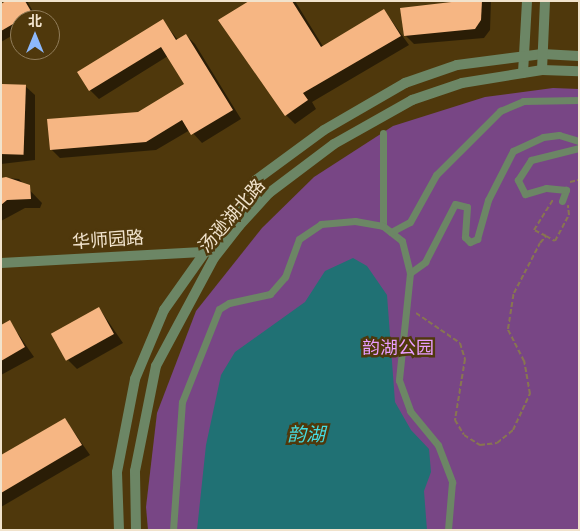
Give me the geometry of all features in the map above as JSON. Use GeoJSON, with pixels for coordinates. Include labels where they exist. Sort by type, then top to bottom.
{"type":"FeatureCollection","features":[{"type":"Feature","properties":{"kind":"street"},"geometry":{"type":"LineString","coordinates":[[523,73],[522,56],[528,1]]}},
{"type":"Feature","properties":{"kind":"street"},"geometry":{"type":"LineString","coordinates":[[542,70],[544,1]]}},
{"type":"Feature","properties":{"kind":"street","name":"汤逊湖北路"},"geometry":{"type":"LineString","coordinates":[[119,530],[117,472],[135,379],[164,310],[204,250],[256,180],[362,106],[405,83],[457,65],[542,54],[579,56]]}},
{"type":"Feature","properties":{"kind":"street","name":"汤逊湖北路"},"geometry":{"type":"LineString","coordinates":[[136,530],[135,471],[156,366],[214,258],[269,193],[334,144],[412,100],[462,83],[542,70],[579,71]]}},
{"type":"Feature","properties":{"kind":"street"},"geometry":{"type":"LineString","coordinates":[[391,232],[410,222],[436,175],[500,111],[523,101],[579,100]]}},
{"type":"Feature","properties":{"kind":"street"},"geometry":{"type":"LineString","coordinates":[[382,133],[382,226]]}},
{"type":"Feature","properties":{"kind":"street"},"geometry":{"type":"LineString","coordinates":[[410,273],[425,262],[455,204],[467,207],[465,237],[470,242],[477,239],[488,200],[512,151],[543,138],[559,135],[579,141]]}},
{"type":"Feature","properties":{"kind":"street"},"geometry":{"type":"LineString","coordinates":[[562,201],[566,190],[558,187],[525,194],[518,180],[531,160],[579,148]]}},
{"type":"Feature","properties":{"kind":"street"},"geometry":{"type":"LineString","coordinates":[[173,530],[182,402],[219,310],[229,303],[270,294],[285,278],[299,239],[320,224],[356,221],[382,226],[402,241],[410,273],[409,310],[399,380],[410,411],[438,445],[452,482],[448,530]]}},
{"type":"Feature","properties":{"kind":"street"},"geometry":{"type":"LineString","coordinates":[[204,250],[214,258]]}},
{"type":"Feature","properties":{"kind":"street","name":"华师园路"},"geometry":{"type":"LineString","coordinates":[[1,263],[204,250]]}},
{"type":"Feature","properties":{"kind":"path"},"geometry":{"type":"LineString","coordinates":[[551,198],[562,201],[572,207],[555,241],[546,236],[534,230],[551,198]]}},
{"type":"Feature","properties":{"kind":"path"},"geometry":{"type":"LineString","coordinates":[[409,310],[460,343],[465,360],[455,420],[464,435],[480,445],[497,443],[512,430],[530,394],[530,381],[512,344],[508,314],[514,293],[546,236]]}},
{"type":"Feature","properties":{"kind":"green space","name":"韵湖公园"},"geometry":{"type":"Polygon","coordinates":[[[553,88],[579,89],[579,530],[148,530],[146,507],[157,413],[196,311],[262,228],[314,177],[393,126],[485,97],[553,88]]]}},
{"type":"Feature","properties":{"kind":"water","name":"韵湖"},"geometry":{"type":"Polygon","coordinates":[[[353,258],[367,266],[387,295],[395,402],[411,430],[429,449],[431,472],[424,491],[427,530],[197,530],[206,445],[221,375],[235,352],[305,302],[325,271],[353,258]]]}},
{"type":"Feature","properties":{"kind":"building"},"geometry":{"type":"Polygon","coordinates":[[[6,1],[25,1],[30,10],[10,10],[10,26],[1,31],[1,4],[6,1]]]}},
{"type":"Feature","properties":{"kind":"building"},"geometry":{"type":"Polygon","coordinates":[[[249,1],[292,1],[321,47],[384,9],[401,36],[303,93],[308,100],[285,116],[218,20],[249,1]]]}},
{"type":"Feature","properties":{"kind":"building"},"geometry":{"type":"Polygon","coordinates":[[[460,1],[482,1],[481,20],[475,29],[404,36],[400,8],[460,1]]]}},
{"type":"Feature","properties":{"kind":"building"},"geometry":{"type":"Polygon","coordinates":[[[163,19],[176,40],[186,34],[233,110],[191,135],[182,120],[146,142],[50,150],[47,119],[138,112],[184,84],[161,47],[89,91],[77,72],[163,19]]]}},
{"type":"Feature","properties":{"kind":"building"},"geometry":{"type":"Polygon","coordinates":[[[2,84],[26,85],[24,155],[1,154],[2,84]]]}},
{"type":"Feature","properties":{"kind":"building"},"geometry":{"type":"Polygon","coordinates":[[[6,177],[30,185],[31,199],[7,200],[1,205],[1,178],[6,177]]]}},
{"type":"Feature","properties":{"kind":"building"},"geometry":{"type":"Polygon","coordinates":[[[99,307],[114,334],[66,361],[51,334],[99,307]]]}},
{"type":"Feature","properties":{"kind":"building"},"geometry":{"type":"Polygon","coordinates":[[[10,320],[25,347],[1,361],[1,325],[10,320]]]}},
{"type":"Feature","properties":{"kind":"building"},"geometry":{"type":"Polygon","coordinates":[[[65,418],[82,445],[1,493],[1,455],[65,418]]]}}]}
